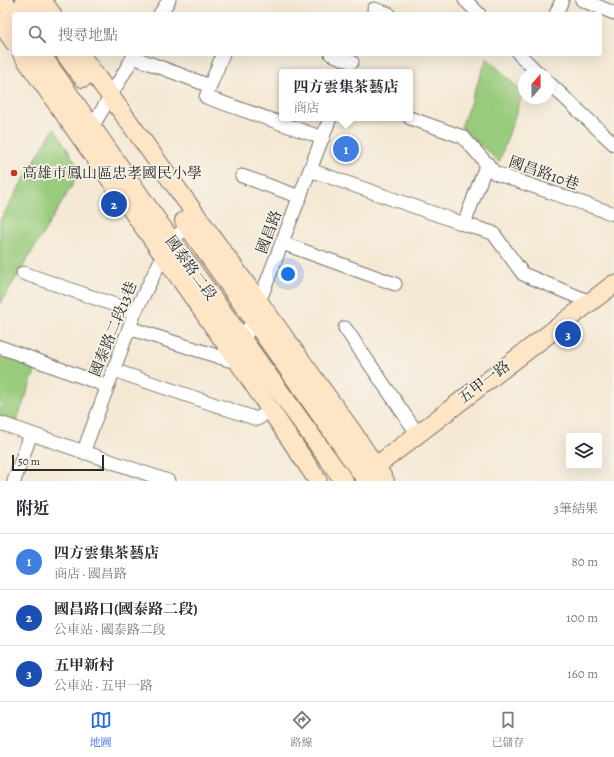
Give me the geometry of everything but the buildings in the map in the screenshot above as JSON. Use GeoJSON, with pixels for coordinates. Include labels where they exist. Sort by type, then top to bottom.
{"type":"FeatureCollection","features":[{"type":"Feature","properties":{"kind":"street"},"geometry":{"type":"LineString","coordinates":[[24,0],[33,12]]}},
{"type":"Feature","properties":{"kind":"street"},"geometry":{"type":"LineString","coordinates":[[42,0],[51,12]]}},
{"type":"Feature","properties":{"kind":"street"},"geometry":{"type":"LineString","coordinates":[[161,12],[168,0]]}},
{"type":"Feature","properties":{"kind":"street"},"geometry":{"type":"LineString","coordinates":[[557,12],[562,0]]}},
{"type":"Feature","properties":{"kind":"street"},"geometry":{"type":"LineString","coordinates":[[582,0],[614,13]]}},
{"type":"Feature","properties":{"kind":"street"},"geometry":{"type":"LineString","coordinates":[[2,1],[12,13]]}},
{"type":"Feature","properties":{"kind":"street"},"geometry":{"type":"LineString","coordinates":[[468,1],[477,12]]}},
{"type":"Feature","properties":{"kind":"street"},"geometry":{"type":"LineString","coordinates":[[374,8],[384,12]]}},
{"type":"Feature","properties":{"kind":"street"},"geometry":{"type":"LineString","coordinates":[[0,22],[12,39]]}},
{"type":"Feature","properties":{"kind":"street","name":"國泰路二段"},"geometry":{"type":"LineString","coordinates":[[23,56],[163,256],[344,481]]}},
{"type":"Feature","properties":{"kind":"street","name":"國泰路二段"},"geometry":{"type":"LineString","coordinates":[[42,56],[171,240],[239,349],[271,410],[318,481]]}},
{"type":"Feature","properties":{"kind":"street","name":"國泰路二段"},"geometry":{"type":"LineString","coordinates":[[66,56],[107,102],[256,311],[369,477]]}},
{"type":"Feature","properties":{"kind":"street","name":"國泰路二段"},"geometry":{"type":"LineString","coordinates":[[81,56],[107,102],[188,227],[256,311]]}},
{"type":"Feature","properties":{"kind":"street"},"geometry":{"type":"LineString","coordinates":[[84,143],[92,126],[134,56],[210,86]]}},
{"type":"Feature","properties":{"kind":"street"},"geometry":{"type":"LineString","coordinates":[[222,56],[206,97],[322,138]]}},
{"type":"Feature","properties":{"kind":"street"},"geometry":{"type":"LineString","coordinates":[[336,56],[352,63]]}},
{"type":"Feature","properties":{"kind":"street"},"geometry":{"type":"LineString","coordinates":[[528,57],[535,68]]}},
{"type":"Feature","properties":{"kind":"street"},"geometry":{"type":"LineString","coordinates":[[554,88],[614,144]]}},
{"type":"Feature","properties":{"kind":"street","name":"國昌路10巷"},"geometry":{"type":"LineString","coordinates":[[413,119],[463,137],[495,173],[614,214]]}},
{"type":"Feature","properties":{"kind":"street","name":"國昌路"},"geometry":{"type":"LineString","coordinates":[[239,349],[256,311],[329,121]]}},
{"type":"Feature","properties":{"kind":"street"},"geometry":{"type":"LineString","coordinates":[[464,224],[487,164]]}},
{"type":"Feature","properties":{"kind":"street"},"geometry":{"type":"LineString","coordinates":[[310,170],[493,233],[523,274],[590,302]]}},
{"type":"Feature","properties":{"kind":"street"},"geometry":{"type":"LineString","coordinates":[[242,176],[300,197]]}},
{"type":"Feature","properties":{"kind":"street","name":"國泰路二段13巷"},"geometry":{"type":"LineString","coordinates":[[83,453],[135,312],[171,240],[188,227]]}},
{"type":"Feature","properties":{"kind":"street"},"geometry":{"type":"LineString","coordinates":[[282,243],[395,284]]}},
{"type":"Feature","properties":{"kind":"street"},"geometry":{"type":"LineString","coordinates":[[24,273],[135,312]]}},
{"type":"Feature","properties":{"kind":"street","name":"五甲一路"},"geometry":{"type":"LineString","coordinates":[[369,477],[417,432],[614,284]]}},
{"type":"Feature","properties":{"kind":"street"},"geometry":{"type":"LineString","coordinates":[[129,328],[229,360],[239,349]]}},
{"type":"Feature","properties":{"kind":"street"},"geometry":{"type":"LineString","coordinates":[[345,328],[417,432]]}},
{"type":"Feature","properties":{"kind":"street"},"geometry":{"type":"LineString","coordinates":[[0,347],[107,386]]}},
{"type":"Feature","properties":{"kind":"street"},"geometry":{"type":"LineString","coordinates":[[113,370],[257,419],[271,410]]}},
{"type":"Feature","properties":{"kind":"street"},"geometry":{"type":"LineString","coordinates":[[0,423],[83,453],[168,481]]}},
{"type":"Feature","properties":{"kind":"street"},"geometry":{"type":"LineString","coordinates":[[14,481],[31,434]]}},
{"type":"Feature","properties":{"kind":"green space"},"geometry":{"type":"Polygon","coordinates":[[[487,58],[518,88],[519,104],[499,162],[461,127],[487,58]]]}},
{"type":"Feature","properties":{"kind":"green space"},"geometry":{"type":"Polygon","coordinates":[[[54,128],[81,171],[0,304],[0,220],[54,128]]]}},
{"type":"Feature","properties":{"kind":"green space"},"geometry":{"type":"Polygon","coordinates":[[[0,352],[37,366],[16,422],[0,416],[0,352]]]}},
{"type":"Feature","properties":{"kind":"place","name":"四方雲集茶藝店"},"geometry":{"type":"Point","coordinates":[346,149]}},
{"type":"Feature","properties":{"kind":"place","name":"高雄市鳳山區忠孝國民小學"},"geometry":{"type":"Point","coordinates":[14,173]}},
{"type":"Feature","properties":{"kind":"place","name":"國昌路口(國泰路二段)"},"geometry":{"type":"Point","coordinates":[114,204]}},
{"type":"Feature","properties":{"kind":"place","name":"五甲新村"},"geometry":{"type":"Point","coordinates":[568,334]}}]}
